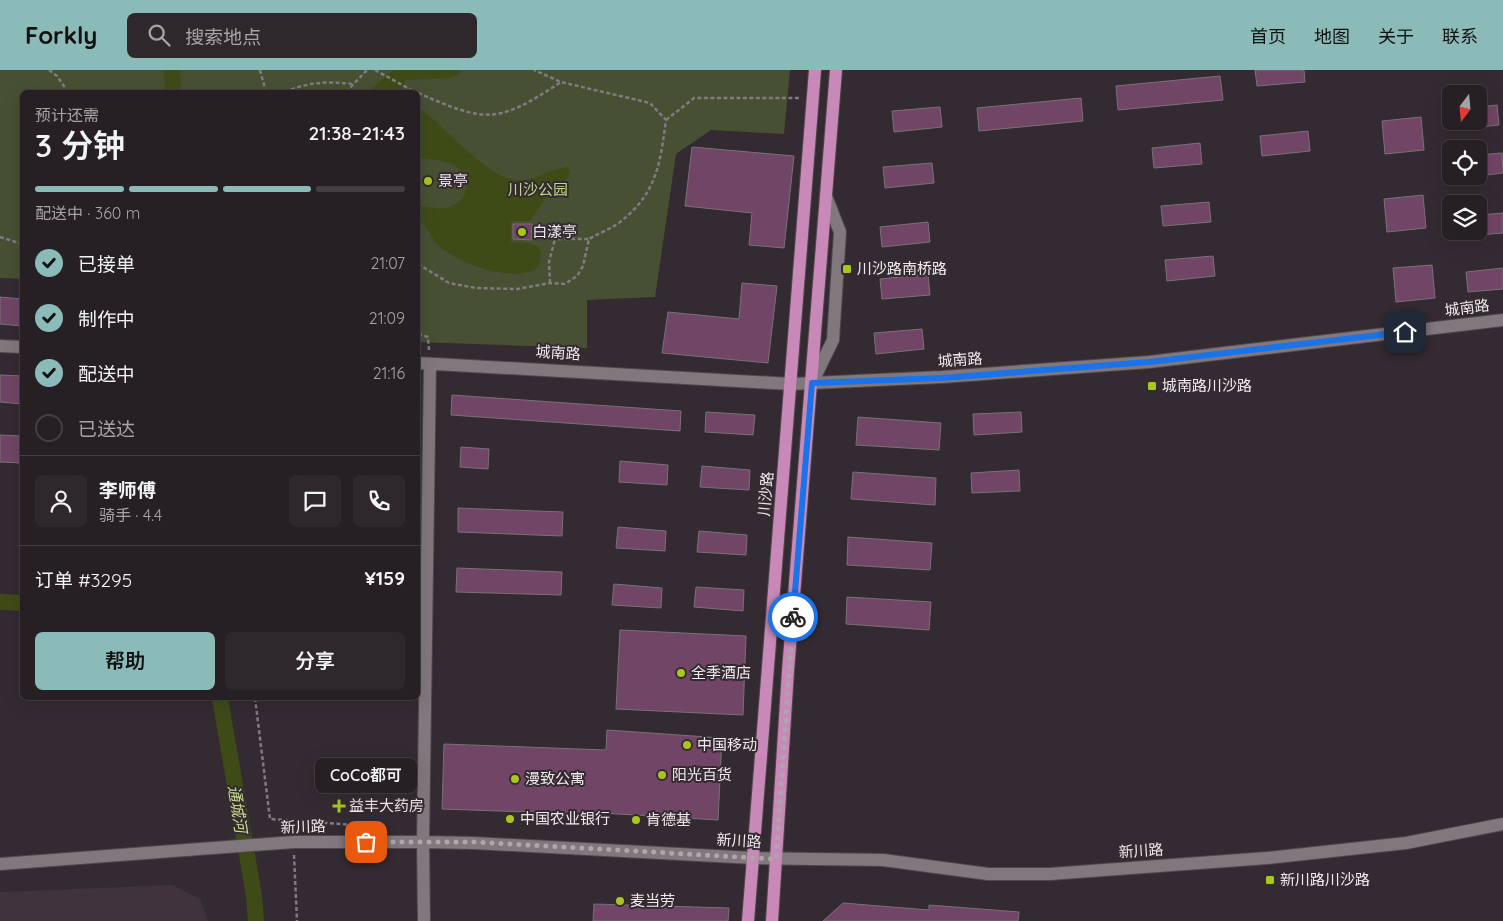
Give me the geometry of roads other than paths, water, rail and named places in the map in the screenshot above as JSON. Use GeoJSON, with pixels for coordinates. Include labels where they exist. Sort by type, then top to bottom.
{"type":"FeatureCollection","features":[{"type":"Feature","properties":{"kind":"main road","name":"川沙路"},"geometry":{"type":"LineString","coordinates":[[748,921],[815,70]]}},
{"type":"Feature","properties":{"kind":"main road"},"geometry":{"type":"LineString","coordinates":[[772,921],[788,671],[836,70]]}},
{"type":"Feature","properties":{"kind":"street","name":"城南路"},"geometry":{"type":"LineString","coordinates":[[424,363],[791,384],[942,378],[1149,362],[1503,320]]}},
{"type":"Feature","properties":{"kind":"street"},"geometry":{"type":"LineString","coordinates":[[0,346],[20,347]]}},
{"type":"Feature","properties":{"kind":"street"},"geometry":{"type":"LineString","coordinates":[[424,363],[424,921]]}},
{"type":"Feature","properties":{"kind":"street","name":"新川路"},"geometry":{"type":"LineString","coordinates":[[0,864],[290,843],[474,842],[753,858],[883,860],[988,874],[1050,874],[1267,858],[1406,843],[1503,824]]}},
{"type":"Feature","properties":{"kind":"waterway","name":"通城河"},"geometry":{"type":"LineString","coordinates":[[172,70],[173,90]]}},
{"type":"Feature","properties":{"kind":"waterway","name":"通城河"},"geometry":{"type":"LineString","coordinates":[[0,602],[20,603]]}},
{"type":"Feature","properties":{"kind":"waterway","name":"通城河"},"geometry":{"type":"LineString","coordinates":[[220,700],[254,896],[256,921]]}},
{"type":"Feature","properties":{"kind":"place","name":"景亭"},"geometry":{"type":"Point","coordinates":[428,181]}},
{"type":"Feature","properties":{"kind":"place","name":"白漾亭"},"geometry":{"type":"Point","coordinates":[522,232]}},
{"type":"Feature","properties":{"kind":"place","name":"川沙路南桥路"},"geometry":{"type":"Point","coordinates":[847,269]}},
{"type":"Feature","properties":{"kind":"place","name":"城南路川沙路"},"geometry":{"type":"Point","coordinates":[1152,386]}},
{"type":"Feature","properties":{"kind":"place","name":"全季酒店"},"geometry":{"type":"Point","coordinates":[681,673]}},
{"type":"Feature","properties":{"kind":"place","name":"中国移动"},"geometry":{"type":"Point","coordinates":[687,745]}},
{"type":"Feature","properties":{"kind":"place","name":"阳光百货"},"geometry":{"type":"Point","coordinates":[662,775]}},
{"type":"Feature","properties":{"kind":"place","name":"漫致公寓"},"geometry":{"type":"Point","coordinates":[515,779]}},
{"type":"Feature","properties":{"kind":"place","name":"益丰大药房"},"geometry":{"type":"Point","coordinates":[339,806]}},
{"type":"Feature","properties":{"kind":"place","name":"中国农业银行"},"geometry":{"type":"Point","coordinates":[510,819]}},
{"type":"Feature","properties":{"kind":"place","name":"肯德基"},"geometry":{"type":"Point","coordinates":[636,820]}},
{"type":"Feature","properties":{"kind":"place","name":"CoCo都可"},"geometry":{"type":"Point","coordinates":[366,842]}},
{"type":"Feature","properties":{"kind":"place","name":"新川路川沙路"},"geometry":{"type":"Point","coordinates":[1270,880]}},
{"type":"Feature","properties":{"kind":"place","name":"麦当劳"},"geometry":{"type":"Point","coordinates":[620,901]}},
{"type":"Feature","properties":{"kind":"park label","name":"川沙公园"},"geometry":{"type":"Point","coordinates":[538,190]}}]}
